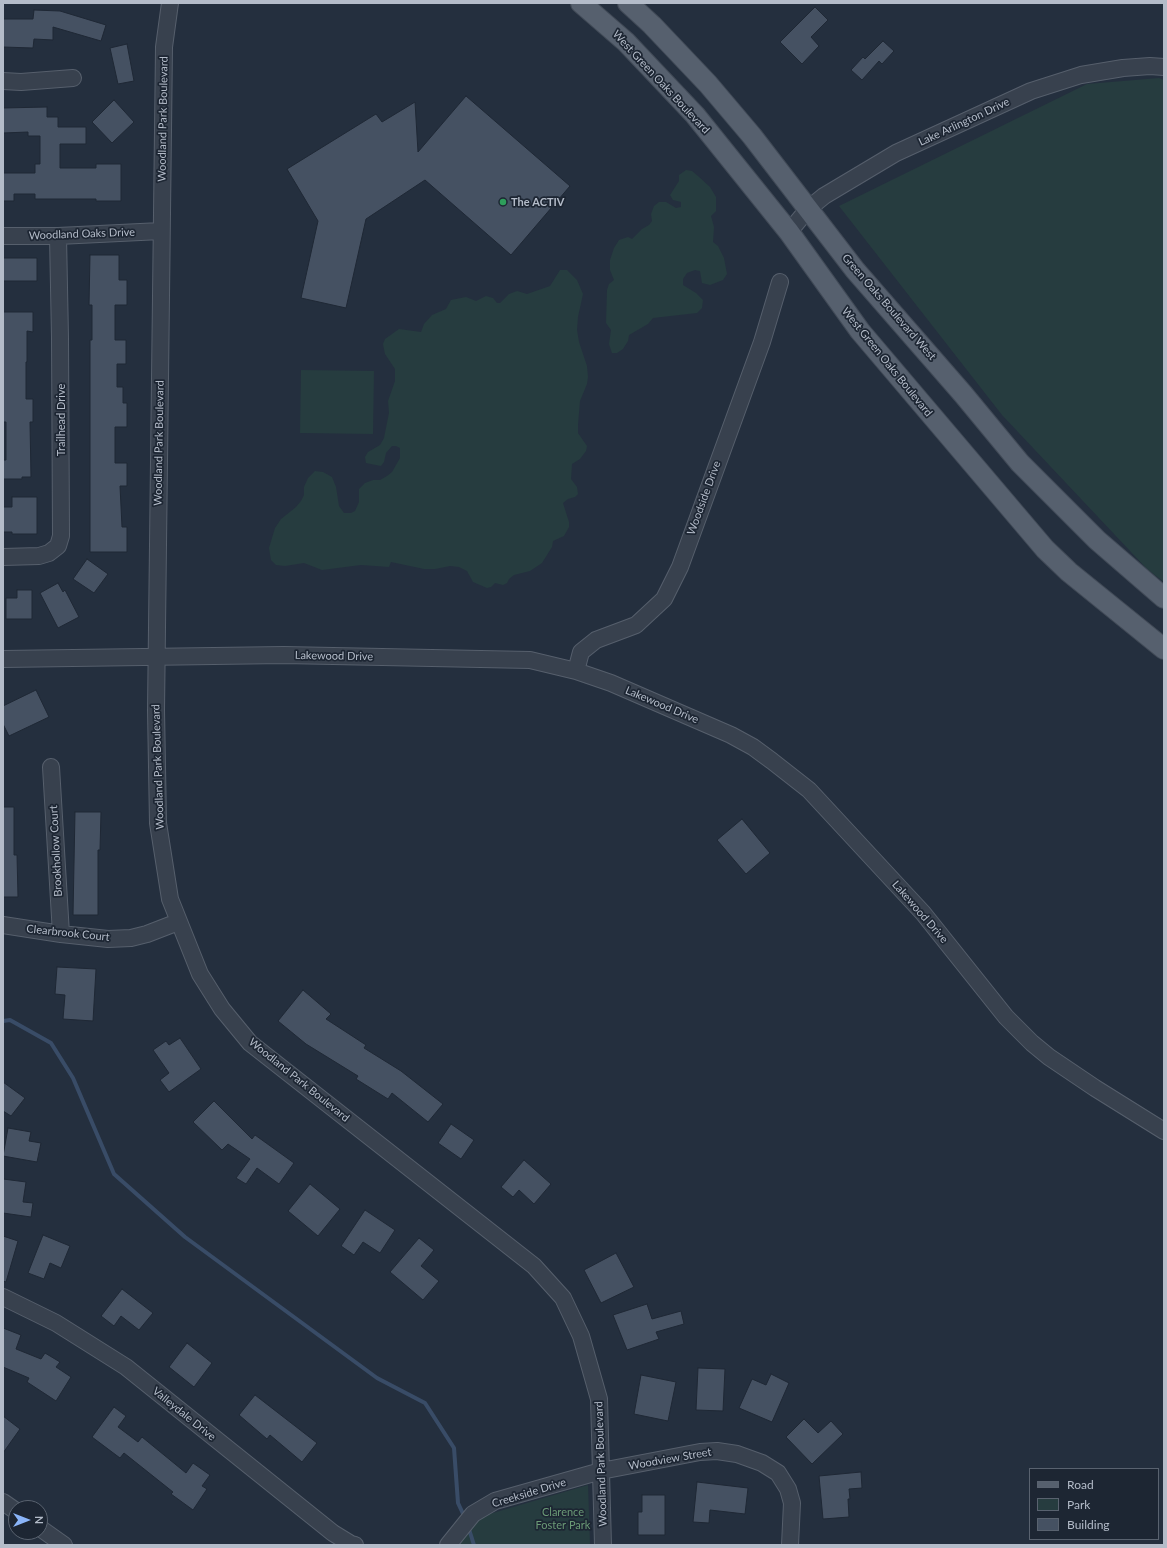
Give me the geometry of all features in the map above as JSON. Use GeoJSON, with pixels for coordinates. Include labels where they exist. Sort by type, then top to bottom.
{"type":"FeatureCollection","features":[{"type":"Feature","properties":{"kind":"main road","name":"West Green Oaks Boulevard"},"geometry":{"type":"LineString","coordinates":[[581,3],[626,42],[695,115],[789,232],[860,331],[1045,549],[1069,572],[1164,649]]}},
{"type":"Feature","properties":{"kind":"main road","name":"Green Oaks Boulevard West"},"geometry":{"type":"LineString","coordinates":[[628,3],[652,25],[708,84],[752,136],[855,270],[963,394],[1020,463],[1097,540],[1164,598]]}},
{"type":"Feature","properties":{"kind":"street","name":"Woodland Park Boulevard"},"geometry":{"type":"LineString","coordinates":[[170,3],[164,47],[156,710],[158,823],[170,899],[200,974],[222,1009],[250,1043],[534,1266],[563,1298],[581,1336],[599,1399],[603,1545]]}},
{"type":"Feature","properties":{"kind":"street","name":"Lake Arlington Drive"},"geometry":{"type":"LineString","coordinates":[[789,232],[808,209],[824,196],[896,153],[1031,91],[1081,74],[1123,68],[1150,66],[1164,67]]}},
{"type":"Feature","properties":{"kind":"street"},"geometry":{"type":"LineString","coordinates":[[3,81],[21,82],[73,78]]}},
{"type":"Feature","properties":{"kind":"street","name":"Woodland Oaks Drive"},"geometry":{"type":"LineString","coordinates":[[3,236],[58,236],[161,231]]}},
{"type":"Feature","properties":{"kind":"street","name":"Trailhead Drive"},"geometry":{"type":"LineString","coordinates":[[3,557],[39,556],[49,553],[58,546],[61,536],[58,236]]}},
{"type":"Feature","properties":{"kind":"street","name":"Woodside Drive"},"geometry":{"type":"LineString","coordinates":[[576,671],[581,652],[596,640],[636,626],[664,600],[680,567],[762,342],[780,282]]}},
{"type":"Feature","properties":{"kind":"street","name":"Lakewood Drive"},"geometry":{"type":"LineString","coordinates":[[3,659],[284,655],[530,660],[576,671],[611,683],[731,735],[753,747],[809,790],[923,913],[1006,1017],[1032,1043],[1049,1057],[1095,1088],[1164,1131]]}},
{"type":"Feature","properties":{"kind":"street","name":"Brookhollow Court"},"geometry":{"type":"LineString","coordinates":[[50,767],[61,934]]}},
{"type":"Feature","properties":{"kind":"street","name":"Clearbrook Court"},"geometry":{"type":"LineString","coordinates":[[3,925],[61,934],[108,939],[131,938],[147,934],[178,922]]}},
{"type":"Feature","properties":{"kind":"street","name":"Valleydale Drive"},"geometry":{"type":"LineString","coordinates":[[3,1296],[56,1323],[126,1367],[333,1533],[355,1545]]}},
{"type":"Feature","properties":{"kind":"street","name":"Woodview Street"},"geometry":{"type":"LineString","coordinates":[[601,1471],[700,1452],[717,1451],[737,1454],[762,1463],[778,1473],[788,1488],[792,1503],[790,1545]]}},
{"type":"Feature","properties":{"kind":"street","name":"Creekside Drive"},"geometry":{"type":"LineString","coordinates":[[448,1545],[473,1514],[496,1500],[601,1471]]}},
{"type":"Feature","properties":{"kind":"street"},"geometry":{"type":"LineString","coordinates":[[48,1534],[64,1545]]}},
{"type":"Feature","properties":{"kind":"green space"},"geometry":{"type":"Polygon","coordinates":[[[1159,78],[1164,80],[1164,582],[1147,569],[1002,415],[839,206],[1087,84],[1159,78]]]}},
{"type":"Feature","properties":{"kind":"green space"},"geometry":{"type":"Polygon","coordinates":[[[686,170],[692,171],[698,176],[710,187],[716,197],[716,211],[711,216],[714,227],[713,242],[718,246],[724,258],[727,274],[723,280],[710,285],[702,283],[700,271],[695,270],[687,273],[683,279],[683,285],[696,293],[703,300],[702,308],[697,313],[653,318],[648,324],[629,335],[628,341],[623,349],[617,353],[612,353],[609,344],[611,330],[606,323],[607,290],[609,284],[614,280],[610,270],[610,260],[614,248],[619,240],[628,237],[632,239],[642,229],[649,225],[652,221],[651,214],[654,206],[659,202],[666,202],[676,208],[681,207],[681,202],[673,200],[670,195],[679,181],[679,175],[686,170]]]}},
{"type":"Feature","properties":{"kind":"green space"},"geometry":{"type":"Polygon","coordinates":[[[560,270],[567,270],[577,280],[583,294],[577,330],[579,342],[587,366],[588,377],[587,384],[580,401],[578,433],[587,446],[586,451],[580,459],[572,464],[571,479],[577,487],[578,494],[563,503],[569,522],[569,527],[564,536],[553,541],[552,547],[542,563],[530,571],[514,575],[507,583],[503,585],[495,583],[491,587],[487,588],[473,582],[467,571],[459,567],[450,566],[435,569],[424,569],[391,562],[389,567],[361,565],[322,570],[304,563],[285,566],[276,565],[271,560],[269,548],[275,528],[281,519],[301,501],[304,495],[304,487],[308,478],[315,471],[323,472],[332,477],[336,487],[339,506],[344,513],[351,513],[355,511],[359,502],[359,489],[365,483],[373,480],[380,480],[387,476],[392,472],[400,458],[400,448],[396,446],[392,446],[386,453],[384,462],[381,466],[366,463],[365,457],[368,452],[380,445],[384,438],[389,413],[388,401],[395,381],[395,369],[385,354],[383,344],[385,339],[399,329],[421,332],[424,324],[432,315],[446,309],[451,300],[466,297],[476,301],[486,296],[493,298],[497,303],[500,303],[509,294],[517,291],[527,294],[550,286],[560,270]]]}},
{"type":"Feature","properties":{"kind":"green space"},"geometry":{"type":"Polygon","coordinates":[[[301,370],[374,371],[373,434],[300,433],[301,370]]]}},
{"type":"Feature","properties":{"kind":"green space","name":"Clarence Foster Park"},"geometry":{"type":"Polygon","coordinates":[[[588,1485],[590,1545],[458,1545],[475,1523],[486,1515],[588,1485]]]}},
{"type":"Feature","properties":{"kind":"building"},"geometry":{"type":"Polygon","coordinates":[[[815,7],[828,20],[811,37],[819,46],[802,64],[780,42],[815,7]]]}},
{"type":"Feature","properties":{"kind":"building"},"geometry":{"type":"Polygon","coordinates":[[[34,10],[60,11],[106,25],[101,41],[53,27],[53,40],[34,39],[33,48],[3,47],[3,19],[33,19],[34,10]]]}},
{"type":"Feature","properties":{"kind":"building"},"geometry":{"type":"Polygon","coordinates":[[[883,41],[894,51],[882,64],[879,61],[862,80],[851,70],[863,57],[865,59],[883,41]]]}},
{"type":"Feature","properties":{"kind":"building"},"geometry":{"type":"Polygon","coordinates":[[[127,44],[134,81],[118,84],[110,48],[127,44]]]}},
{"type":"Feature","properties":{"kind":"building","name":"The ACTIV"},"geometry":{"type":"Polygon","coordinates":[[[466,96],[570,186],[511,255],[425,180],[366,219],[346,308],[301,298],[318,221],[287,169],[376,114],[382,122],[415,102],[418,152],[466,96]]]}},
{"type":"Feature","properties":{"kind":"building"},"geometry":{"type":"Polygon","coordinates":[[[114,100],[134,122],[112,143],[92,122],[114,100]]]}},
{"type":"Feature","properties":{"kind":"building"},"geometry":{"type":"Polygon","coordinates":[[[47,107],[47,117],[58,117],[58,127],[86,127],[86,144],[60,144],[60,168],[96,168],[96,164],[121,164],[121,201],[96,201],[96,199],[35,199],[35,194],[14,194],[14,201],[3,201],[3,173],[35,173],[35,164],[40,164],[40,136],[28,136],[28,132],[3,133],[3,108],[47,107]]]}},
{"type":"Feature","properties":{"kind":"building"},"geometry":{"type":"Polygon","coordinates":[[[90,255],[119,255],[119,280],[127,280],[127,305],[115,305],[115,340],[126,340],[126,364],[117,364],[117,387],[123,387],[123,403],[127,403],[127,427],[115,427],[115,463],[127,463],[127,486],[120,486],[122,527],[127,527],[127,552],[90,552],[90,340],[92,340],[92,305],[89,305],[90,255]]]}},
{"type":"Feature","properties":{"kind":"building"},"geometry":{"type":"Polygon","coordinates":[[[3,258],[37,258],[37,281],[3,281],[3,258]]]}},
{"type":"Feature","properties":{"kind":"building"},"geometry":{"type":"Polygon","coordinates":[[[3,312],[33,312],[33,332],[27,331],[26,362],[26,399],[33,399],[33,422],[30,422],[31,477],[22,477],[22,479],[3,479],[3,460],[6,460],[6,422],[3,422],[3,312]]]}},
{"type":"Feature","properties":{"kind":"building"},"geometry":{"type":"Polygon","coordinates":[[[12,497],[37,497],[37,534],[12,534],[12,532],[3,532],[3,507],[12,507],[12,497]]]}},
{"type":"Feature","properties":{"kind":"building"},"geometry":{"type":"Polygon","coordinates":[[[87,559],[108,574],[94,593],[73,579],[87,559]]]}},
{"type":"Feature","properties":{"kind":"building"},"geometry":{"type":"Polygon","coordinates":[[[58,583],[63,592],[65,590],[79,617],[58,628],[40,593],[58,583]]]}},
{"type":"Feature","properties":{"kind":"building"},"geometry":{"type":"Polygon","coordinates":[[[17,590],[32,590],[32,619],[6,619],[6,598],[17,598],[17,590]]]}},
{"type":"Feature","properties":{"kind":"building"},"geometry":{"type":"Polygon","coordinates":[[[36,690],[49,717],[9,736],[3,724],[3,706],[36,690]]]}},
{"type":"Feature","properties":{"kind":"building"},"geometry":{"type":"Polygon","coordinates":[[[3,807],[14,807],[14,855],[17,855],[18,897],[3,897],[3,807]]]}},
{"type":"Feature","properties":{"kind":"building"},"geometry":{"type":"Polygon","coordinates":[[[75,812],[101,812],[100,850],[98,850],[98,915],[73,915],[75,812]]]}},
{"type":"Feature","properties":{"kind":"building"},"geometry":{"type":"Polygon","coordinates":[[[742,819],[770,853],[746,874],[717,840],[742,819]]]}},
{"type":"Feature","properties":{"kind":"building"},"geometry":{"type":"Polygon","coordinates":[[[57,967],[96,969],[93,1021],[63,1019],[65,995],[55,994],[57,967]]]}},
{"type":"Feature","properties":{"kind":"building"},"geometry":{"type":"Polygon","coordinates":[[[303,990],[331,1014],[326,1019],[366,1045],[364,1048],[401,1071],[443,1104],[428,1122],[392,1093],[388,1099],[356,1079],[358,1076],[306,1044],[278,1021],[303,990]]]}},
{"type":"Feature","properties":{"kind":"building"},"geometry":{"type":"Polygon","coordinates":[[[180,1038],[201,1069],[169,1092],[160,1080],[169,1073],[153,1050],[166,1041],[169,1045],[180,1038]]]}},
{"type":"Feature","properties":{"kind":"building"},"geometry":{"type":"Polygon","coordinates":[[[3,1082],[25,1098],[11,1116],[3,1111],[3,1082]]]}},
{"type":"Feature","properties":{"kind":"building"},"geometry":{"type":"Polygon","coordinates":[[[214,1101],[252,1139],[255,1135],[294,1163],[279,1184],[257,1168],[246,1184],[236,1178],[250,1159],[228,1144],[222,1150],[193,1122],[214,1101]]]}},
{"type":"Feature","properties":{"kind":"building"},"geometry":{"type":"Polygon","coordinates":[[[451,1124],[474,1140],[461,1159],[438,1143],[451,1124]]]}},
{"type":"Feature","properties":{"kind":"building"},"geometry":{"type":"Polygon","coordinates":[[[8,1128],[31,1132],[29,1141],[41,1143],[37,1162],[3,1156],[8,1128]]]}},
{"type":"Feature","properties":{"kind":"building"},"geometry":{"type":"Polygon","coordinates":[[[524,1160],[551,1184],[534,1204],[519,1190],[513,1197],[501,1187],[524,1160]]]}},
{"type":"Feature","properties":{"kind":"building"},"geometry":{"type":"Polygon","coordinates":[[[3,1179],[26,1182],[23,1202],[33,1203],[31,1217],[3,1213],[3,1179]]]}},
{"type":"Feature","properties":{"kind":"building"},"geometry":{"type":"Polygon","coordinates":[[[310,1184],[340,1209],[318,1236],[288,1211],[310,1184]]]}},
{"type":"Feature","properties":{"kind":"building"},"geometry":{"type":"Polygon","coordinates":[[[365,1210],[395,1230],[380,1253],[363,1242],[354,1255],[341,1246],[365,1210]]]}},
{"type":"Feature","properties":{"kind":"building"},"geometry":{"type":"Polygon","coordinates":[[[43,1235],[70,1246],[61,1268],[50,1263],[44,1279],[28,1273],[43,1235]]]}},
{"type":"Feature","properties":{"kind":"building"},"geometry":{"type":"Polygon","coordinates":[[[3,1236],[18,1241],[6,1282],[3,1281],[3,1236]]]}},
{"type":"Feature","properties":{"kind":"building"},"geometry":{"type":"Polygon","coordinates":[[[419,1238],[434,1250],[421,1266],[439,1281],[423,1300],[390,1272],[419,1238]]]}},
{"type":"Feature","properties":{"kind":"building"},"geometry":{"type":"Polygon","coordinates":[[[616,1253],[634,1287],[601,1303],[584,1270],[616,1253]]]}},
{"type":"Feature","properties":{"kind":"building"},"geometry":{"type":"Polygon","coordinates":[[[122,1289],[153,1313],[139,1330],[121,1316],[114,1326],[101,1316],[122,1289]]]}},
{"type":"Feature","properties":{"kind":"building"},"geometry":{"type":"Polygon","coordinates":[[[647,1304],[652,1319],[681,1311],[684,1324],[656,1332],[659,1339],[627,1350],[613,1315],[647,1304]]]}},
{"type":"Feature","properties":{"kind":"building"},"geometry":{"type":"Polygon","coordinates":[[[3,1328],[21,1335],[16,1349],[41,1359],[45,1353],[60,1362],[56,1367],[71,1377],[56,1401],[27,1382],[29,1378],[3,1367],[3,1328]]]}},
{"type":"Feature","properties":{"kind":"building"},"geometry":{"type":"Polygon","coordinates":[[[187,1343],[212,1363],[194,1387],[169,1367],[187,1343]]]}},
{"type":"Feature","properties":{"kind":"building"},"geometry":{"type":"Polygon","coordinates":[[[698,1368],[725,1369],[723,1411],[696,1410],[698,1368]]]}},
{"type":"Feature","properties":{"kind":"building"},"geometry":{"type":"Polygon","coordinates":[[[771,1374],[789,1383],[772,1422],[739,1408],[752,1379],[766,1385],[771,1374]]]}},
{"type":"Feature","properties":{"kind":"building"},"geometry":{"type":"Polygon","coordinates":[[[641,1375],[676,1382],[668,1421],[634,1414],[641,1375]]]}},
{"type":"Feature","properties":{"kind":"building"},"geometry":{"type":"Polygon","coordinates":[[[255,1395],[317,1443],[302,1462],[270,1435],[267,1439],[239,1415],[255,1395]]]}},
{"type":"Feature","properties":{"kind":"building"},"geometry":{"type":"Polygon","coordinates":[[[114,1407],[126,1416],[118,1427],[138,1442],[142,1437],[186,1473],[193,1463],[210,1475],[202,1486],[207,1489],[193,1510],[171,1494],[173,1492],[124,1453],[120,1458],[92,1437],[114,1407]]]}},
{"type":"Feature","properties":{"kind":"building"},"geometry":{"type":"Polygon","coordinates":[[[3,1416],[20,1429],[3,1453],[3,1416]]]}},
{"type":"Feature","properties":{"kind":"building"},"geometry":{"type":"Polygon","coordinates":[[[804,1419],[818,1433],[831,1421],[843,1434],[812,1464],[786,1437],[804,1419]]]}},
{"type":"Feature","properties":{"kind":"building"},"geometry":{"type":"Polygon","coordinates":[[[861,1472],[862,1488],[849,1489],[849,1517],[823,1519],[819,1476],[861,1472]]]}},
{"type":"Feature","properties":{"kind":"building"},"geometry":{"type":"Polygon","coordinates":[[[697,1482],[748,1488],[745,1514],[710,1510],[709,1523],[693,1522],[697,1482]]]}},
{"type":"Feature","properties":{"kind":"building"},"geometry":{"type":"Polygon","coordinates":[[[642,1495],[665,1495],[665,1535],[638,1535],[638,1512],[642,1512],[642,1495]]]}},
{"type":"Feature","properties":{"kind":"waterway"},"geometry":{"type":"LineString","coordinates":[[3,1021],[10,1020],[51,1043],[73,1078],[114,1174],[185,1237],[377,1378],[425,1403],[454,1448],[458,1503],[465,1518]]}},
{"type":"Feature","properties":{"kind":"waterway"},"geometry":{"type":"LineString","coordinates":[[468,1526],[474,1545]]}},
{"type":"Feature","properties":{"kind":"place","name":"The ACTIV"},"geometry":{"type":"Point","coordinates":[503,202]}}]}
